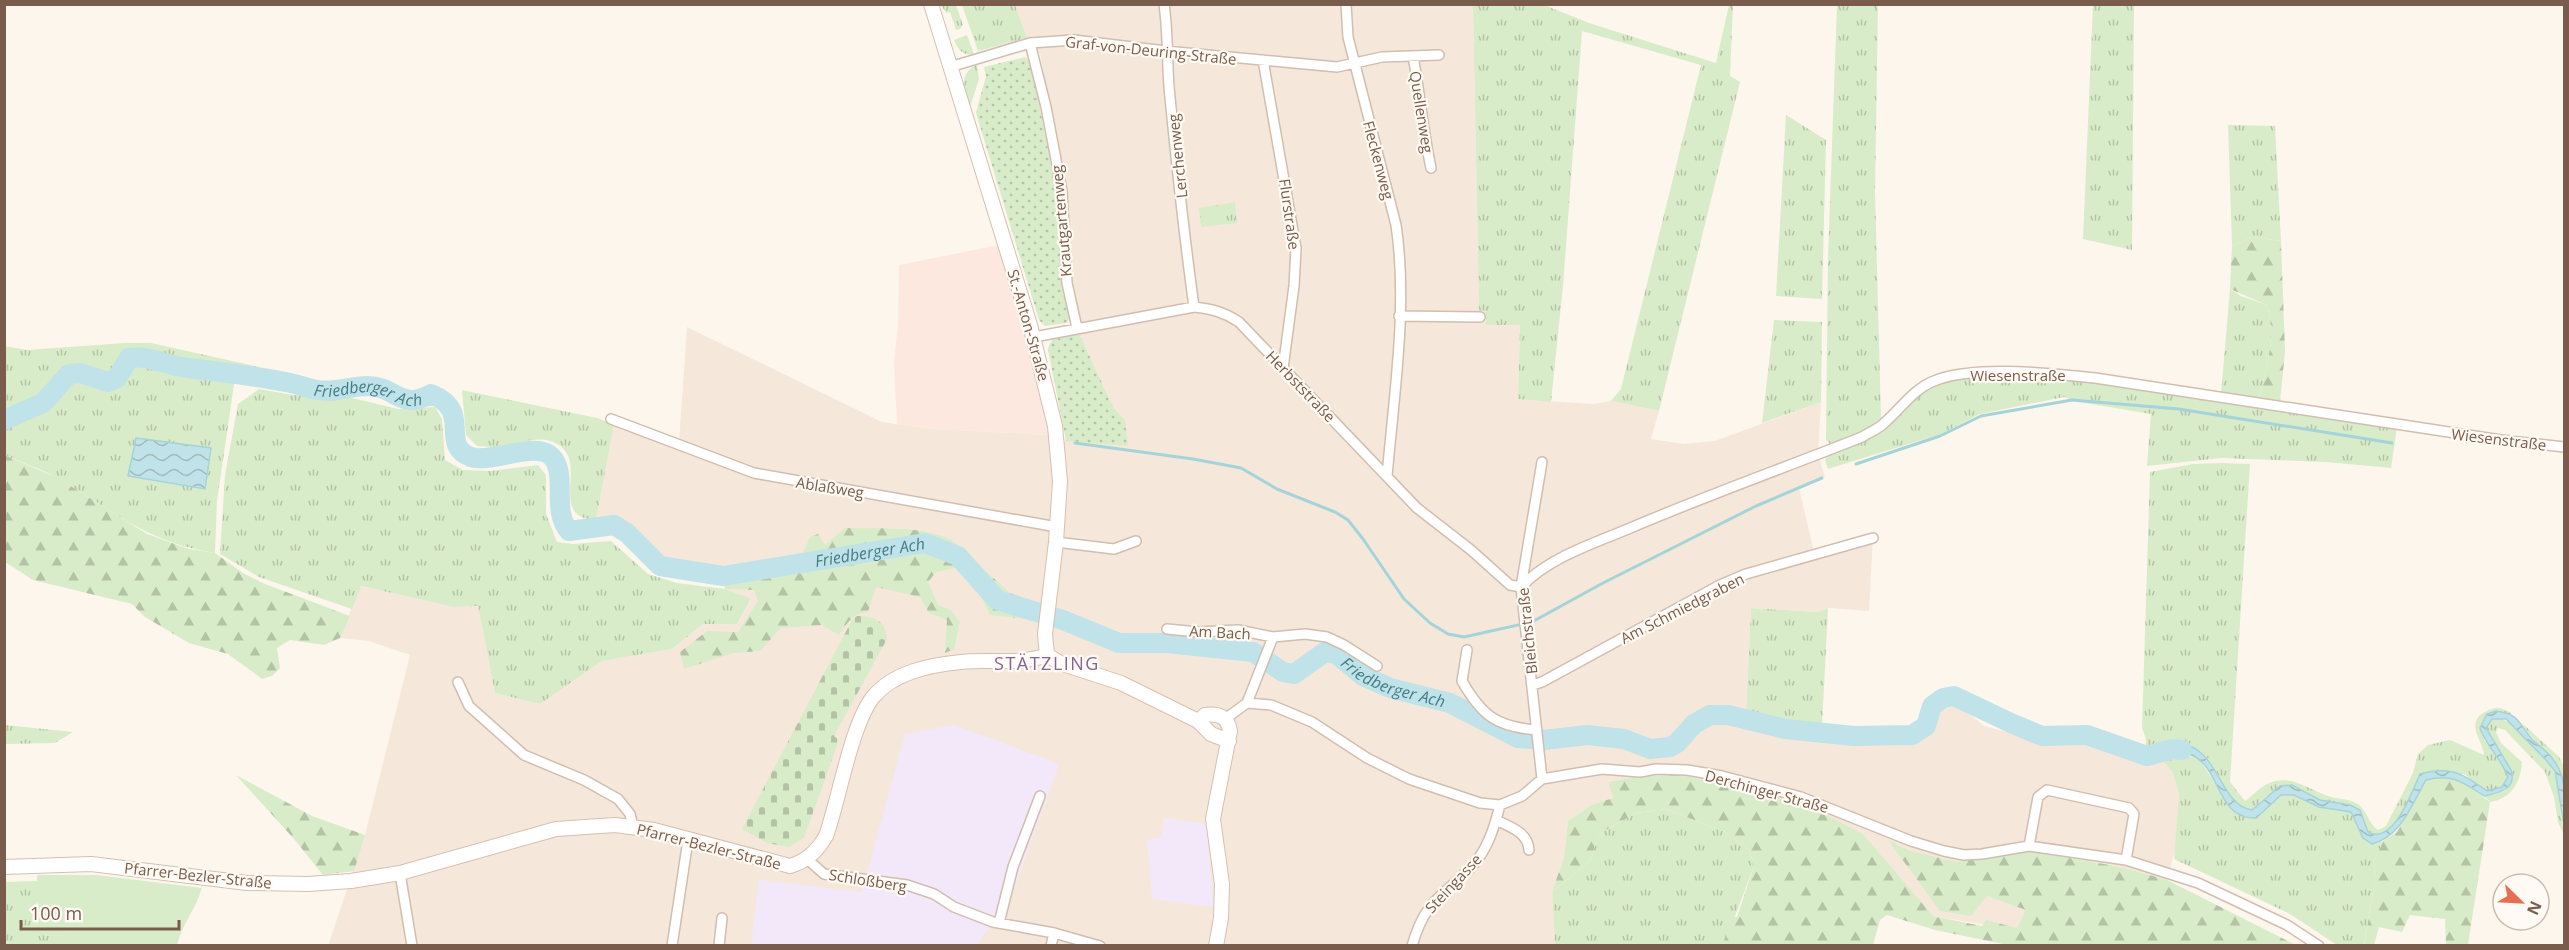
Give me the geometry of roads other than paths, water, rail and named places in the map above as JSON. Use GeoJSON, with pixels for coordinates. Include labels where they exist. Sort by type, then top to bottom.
{"type":"FeatureCollection","features":[{"type":"Feature","properties":{"kind":"street","name":"St.-Anton-Straße"},"geometry":{"type":"LineString","coordinates":[[931,4],[1034,337],[1055,426],[1060,482],[1056,542],[1047,616],[1045,647],[1047,655]]}},
{"type":"Feature","properties":{"kind":"street","name":"Lerchenweg"},"geometry":{"type":"LineString","coordinates":[[1164,4],[1168,38],[1166,51],[1194,307]]}},
{"type":"Feature","properties":{"kind":"street","name":"Fleckenweg"},"geometry":{"type":"LineString","coordinates":[[1346,4],[1348,37],[1396,225],[1400,264],[1399,316],[1387,476]]}},
{"type":"Feature","properties":{"kind":"street","name":"Graf-von-Deuring-Straße"},"geometry":{"type":"LineString","coordinates":[[950,66],[1030,43],[1074,40],[1337,67],[1354,63]]}},
{"type":"Feature","properties":{"kind":"street","name":"Krautgartenweg"},"geometry":{"type":"LineString","coordinates":[[1030,43],[1046,107],[1062,191],[1067,283],[1077,328]]}},
{"type":"Feature","properties":{"kind":"street","name":"Quellenweg"},"geometry":{"type":"LineString","coordinates":[[1354,63],[1382,57],[1439,55]]}},
{"type":"Feature","properties":{"kind":"street","name":"Quellenweg"},"geometry":{"type":"LineString","coordinates":[[1413,56],[1420,93],[1422,129],[1431,168]]}},
{"type":"Feature","properties":{"kind":"street","name":"Flurstraße"},"geometry":{"type":"LineString","coordinates":[[1263,60],[1296,248],[1294,286],[1283,368]]}},
{"type":"Feature","properties":{"kind":"street","name":"Herbststraße"},"geometry":{"type":"LineString","coordinates":[[1034,337],[1194,307],[1220,311],[1228,315],[1283,368],[1417,508],[1471,550],[1510,585],[1521,587]]}},
{"type":"Feature","properties":{"kind":"street"},"geometry":{"type":"LineString","coordinates":[[1399,316],[1480,317]]}},
{"type":"Feature","properties":{"kind":"street","name":"Wiesenstraße"},"geometry":{"type":"LineString","coordinates":[[1521,587],[1534,574],[1597,542],[1692,502],[1862,437],[1880,426],[1923,387],[1934,381],[1956,375],[2027,373],[2094,378],[2479,437],[2565,447]]}},
{"type":"Feature","properties":{"kind":"street","name":"Ablaßweg"},"geometry":{"type":"LineString","coordinates":[[611,419],[754,473],[1057,527]]}},
{"type":"Feature","properties":{"kind":"street","name":"Bleichstraße"},"geometry":{"type":"LineString","coordinates":[[1542,462],[1521,587],[1542,779]]}},
{"type":"Feature","properties":{"kind":"street","name":"Am Schmiedgraben"},"geometry":{"type":"LineString","coordinates":[[1533,685],[1720,585],[1746,574],[1873,538]]}},
{"type":"Feature","properties":{"kind":"street"},"geometry":{"type":"LineString","coordinates":[[1056,542],[1114,549],[1136,541]]}},
{"type":"Feature","properties":{"kind":"street","name":"Am Bach"},"geometry":{"type":"LineString","coordinates":[[1167,629],[1198,632],[1238,630],[1273,637],[1305,634],[1327,637],[1377,666]]}},
{"type":"Feature","properties":{"kind":"street","name":"Am Bach"},"geometry":{"type":"LineString","coordinates":[[1247,703],[1273,637]]}},
{"type":"Feature","properties":{"kind":"street"},"geometry":{"type":"LineString","coordinates":[[1467,650],[1462,681],[1480,708],[1489,717],[1508,726],[1538,732]]}},
{"type":"Feature","properties":{"kind":"street"},"geometry":{"type":"LineString","coordinates":[[807,859],[826,836],[865,710],[882,689],[905,674],[934,665],[973,660],[1037,659],[1047,655],[1060,663],[1121,683],[1198,721],[1211,734],[1228,741]]}},
{"type":"Feature","properties":{"kind":"street"},"geometry":{"type":"LineString","coordinates":[[458,682],[469,706],[492,724],[524,755],[584,780],[618,799],[630,814],[633,826]]}},
{"type":"Feature","properties":{"kind":"street"},"geometry":{"type":"LineString","coordinates":[[1225,719],[1247,703],[1271,705],[1312,722],[1368,758],[1409,779],[1477,802],[1500,805]]}},
{"type":"Feature","properties":{"kind":"street"},"geometry":{"type":"LineString","coordinates":[[1198,721],[1205,715],[1211,714],[1225,719],[1229,725],[1213,819],[1222,884],[1222,910],[1216,945]]}},
{"type":"Feature","properties":{"kind":"street","name":"Derchinger Straße"},"geometry":{"type":"LineString","coordinates":[[1500,805],[1522,796],[1542,779],[1602,769],[1640,772],[1656,769],[1687,770],[1722,776],[1801,796],[1911,841],[1944,851],[1982,855],[2029,846],[2126,860],[2198,883],[2287,925],[2319,945]]}},
{"type":"Feature","properties":{"kind":"street"},"geometry":{"type":"LineString","coordinates":[[2029,846],[2038,797],[2047,790],[2129,808],[2134,814],[2126,860]]}},
{"type":"Feature","properties":{"kind":"street"},"geometry":{"type":"LineString","coordinates":[[999,923],[1013,867],[1040,796]]}},
{"type":"Feature","properties":{"kind":"street","name":"Steingasse"},"geometry":{"type":"LineString","coordinates":[[1412,945],[1422,916],[1433,900],[1474,864],[1483,851],[1500,805]]}},
{"type":"Feature","properties":{"kind":"street"},"geometry":{"type":"LineString","coordinates":[[1496,820],[1524,835],[1529,850]]}},
{"type":"Feature","properties":{"kind":"street","name":"Pfarrer-Bezler-Straße"},"geometry":{"type":"LineString","coordinates":[[4,867],[92,864],[257,883],[348,882],[400,873],[556,829],[615,825],[633,826],[773,863],[790,866],[807,859]]}},
{"type":"Feature","properties":{"kind":"street"},"geometry":{"type":"LineString","coordinates":[[672,945],[688,840]]}},
{"type":"Feature","properties":{"kind":"street","name":"Schloßberg"},"geometry":{"type":"LineString","coordinates":[[807,859],[824,874],[907,885],[934,894],[954,907],[999,923],[1054,933],[1100,945]]}},
{"type":"Feature","properties":{"kind":"street"},"geometry":{"type":"LineString","coordinates":[[400,873],[412,945]]}},
{"type":"Feature","properties":{"kind":"street"},"geometry":{"type":"LineString","coordinates":[[719,945],[722,918]]}},
{"type":"Feature","properties":{"kind":"street"},"geometry":{"type":"LineString","coordinates":[[1051,945],[1054,933]]}},
{"type":"Feature","properties":{"kind":"water"},"geometry":{"type":"Polygon","coordinates":[[[136,438],[211,448],[205,489],[128,476],[136,438]]]}},
{"type":"Feature","properties":{"kind":"water"},"geometry":{"type":"Polygon","coordinates":[[[2496,711],[2514,717],[2557,765],[2564,790],[2564,826],[2555,771],[2506,719],[2492,719],[2486,728],[2511,770],[2509,786],[2484,796],[2450,778],[2426,780],[2398,827],[2382,840],[2372,844],[2363,838],[2351,812],[2319,807],[2294,795],[2281,795],[2256,818],[2243,816],[2233,811],[2226,802],[2201,761],[2187,754],[2158,755],[2155,751],[2176,745],[2192,747],[2204,755],[2229,794],[2239,805],[2252,810],[2280,786],[2292,785],[2320,800],[2350,805],[2360,810],[2368,832],[2377,834],[2393,825],[2407,804],[2420,774],[2448,771],[2463,776],[2487,791],[2502,787],[2508,777],[2480,728],[2487,714],[2496,711]]]}},
{"type":"Feature","properties":{"kind":"waterway","name":"Friedberger Ach"},"geometry":{"type":"LineString","coordinates":[[4,420],[43,403],[69,374],[80,373],[108,382],[117,378],[129,358],[136,357],[182,367],[247,375],[317,390],[377,387],[412,400],[431,394],[444,401],[451,409],[457,444],[462,452],[471,457],[480,458],[525,451],[545,452],[557,464],[561,513],[569,531],[614,525],[627,533],[660,566],[723,576],[925,543],[958,556],[997,600],[1063,620],[1119,643],[1167,643],[1253,652],[1283,672],[1294,674],[1325,652],[1336,654],[1363,676],[1390,688],[1450,703],[1518,738],[1544,740],[1587,735],[1624,739],[1650,749],[1670,747],[1677,743],[1694,724],[1710,715],[1728,715],[1785,729],[1854,736],[1912,735],[1926,726],[1932,706],[1943,698],[1954,696],[2042,736],[2087,735],[2147,756],[2172,749],[2182,750]]}},
{"type":"Feature","properties":{"kind":"waterway"},"geometry":{"type":"LineString","coordinates":[[1856,464],[1940,436],[1981,416],[2072,400],[2179,409],[2392,443]]}},
{"type":"Feature","properties":{"kind":"waterway"},"geometry":{"type":"LineString","coordinates":[[1075,443],[1241,468],[1277,489],[1335,512],[1348,520],[1404,599],[1430,623],[1448,634],[1464,637],[1532,622],[1603,583],[1756,506],[1822,478]]}},
{"type":"Feature","properties":{"kind":"district","name":"STÄTZLING"},"geometry":{"type":"Point","coordinates":[1047,663]}}]}
